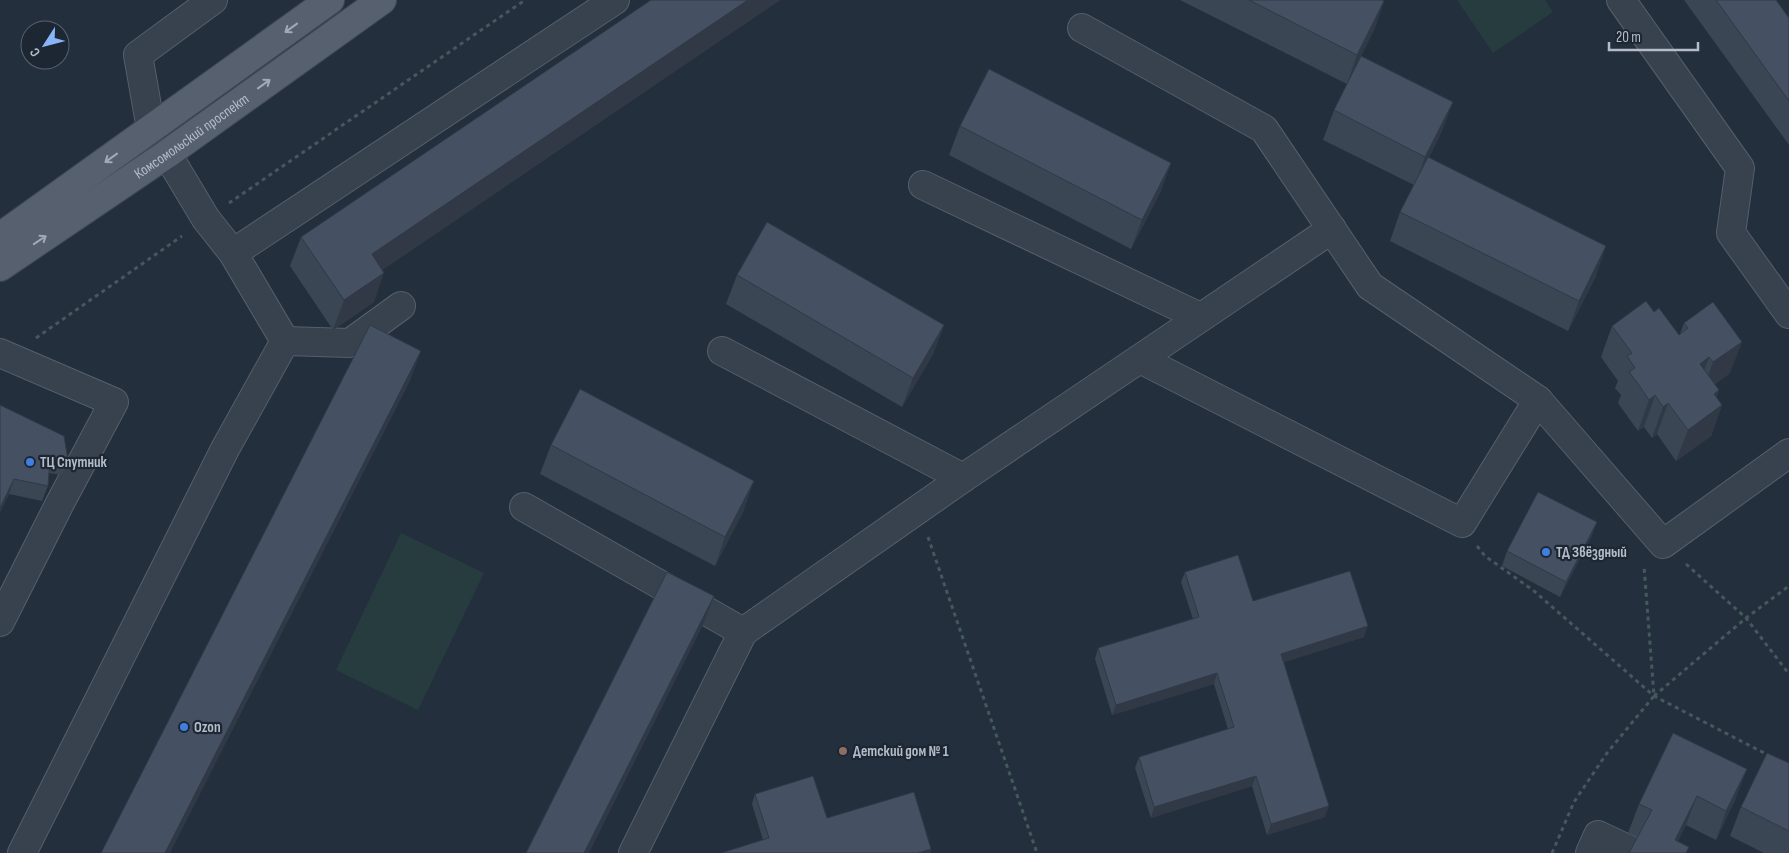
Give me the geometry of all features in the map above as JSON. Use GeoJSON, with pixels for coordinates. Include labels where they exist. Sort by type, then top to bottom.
{"type":"FeatureCollection","features":[{"type":"Feature","properties":{"kind":"main road","name":"Комсомольский проспект"},"geometry":{"type":"LineString","coordinates":[[0,237],[330,0]]}},
{"type":"Feature","properties":{"kind":"main road","name":"Комсомольский проспект"},"geometry":{"type":"LineString","coordinates":[[0,267],[167,154],[382,0]]}},
{"type":"Feature","properties":{"kind":"lane"},"geometry":{"type":"LineString","coordinates":[[151,129],[138,56],[213,0]]}},
{"type":"Feature","properties":{"kind":"lane"},"geometry":{"type":"LineString","coordinates":[[233,253],[615,0]]}},
{"type":"Feature","properties":{"kind":"lane"},"geometry":{"type":"LineString","coordinates":[[1621,0],[1740,168],[1731,233],[1789,314]]}},
{"type":"Feature","properties":{"kind":"lane"},"geometry":{"type":"LineString","coordinates":[[1082,28],[1264,129],[1370,286],[1538,400],[1663,544],[1789,452]]}},
{"type":"Feature","properties":{"kind":"lane"},"geometry":{"type":"LineString","coordinates":[[167,154],[206,219],[233,253],[285,341]]}},
{"type":"Feature","properties":{"kind":"lane"},"geometry":{"type":"LineString","coordinates":[[923,185],[1200,317]]}},
{"type":"Feature","properties":{"kind":"lane"},"geometry":{"type":"LineString","coordinates":[[633,853],[743,632],[963,478],[1332,229]]}},
{"type":"Feature","properties":{"kind":"lane"},"geometry":{"type":"LineString","coordinates":[[285,341],[350,342],[401,306]]}},
{"type":"Feature","properties":{"kind":"lane"},"geometry":{"type":"LineString","coordinates":[[22,853],[225,449],[285,341]]}},
{"type":"Feature","properties":{"kind":"lane"},"geometry":{"type":"LineString","coordinates":[[722,351],[963,478]]}},
{"type":"Feature","properties":{"kind":"lane"},"geometry":{"type":"LineString","coordinates":[[0,622],[114,402],[4,355]]}},
{"type":"Feature","properties":{"kind":"lane"},"geometry":{"type":"LineString","coordinates":[[1140,359],[1462,523],[1538,400]]}},
{"type":"Feature","properties":{"kind":"lane"},"geometry":{"type":"LineString","coordinates":[[524,506],[743,632]]}},
{"type":"Feature","properties":{"kind":"lane"},"geometry":{"type":"LineString","coordinates":[[1590,853],[1598,835],[1636,853]]}},
{"type":"Feature","properties":{"kind":"path"},"geometry":{"type":"LineString","coordinates":[[4,355],[525,0]]}},
{"type":"Feature","properties":{"kind":"path"},"geometry":{"type":"LineString","coordinates":[[919,509],[1037,853]]}},
{"type":"Feature","properties":{"kind":"path"},"geometry":{"type":"LineString","coordinates":[[1462,523],[1484,556],[1534,591],[1654,696],[1772,756]]}},
{"type":"Feature","properties":{"kind":"path"},"geometry":{"type":"LineString","coordinates":[[1654,696],[1644,560],[1663,544],[1746,618],[1789,674]]}},
{"type":"Feature","properties":{"kind":"path"},"geometry":{"type":"LineString","coordinates":[[1552,853],[1574,802],[1607,753],[1654,696],[1746,618],[1788,587],[1789,592]]}},
{"type":"Feature","properties":{"kind":"green space"},"geometry":{"type":"Polygon","coordinates":[[[1457,0],[1545,0],[1553,12],[1493,53],[1457,0]]]}},
{"type":"Feature","properties":{"kind":"green space"},"geometry":{"type":"Polygon","coordinates":[[[401,533],[484,573],[418,710],[336,670],[401,533]]]}},
{"type":"Feature","properties":{"kind":"building"},"geometry":{"type":"Polygon","coordinates":[[[651,0],[748,0],[372,254],[384,273],[344,300],[301,237],[651,0]]]}},
{"type":"Feature","properties":{"kind":"building"},"geometry":{"type":"Polygon","coordinates":[[[1249,0],[1382,0],[1384,1],[1357,55],[1249,0]]]}},
{"type":"Feature","properties":{"kind":"building"},"geometry":{"type":"Polygon","coordinates":[[[1716,0],[1776,0],[1789,18],[1789,101],[1716,0]]]}},
{"type":"Feature","properties":{"kind":"building"},"geometry":{"type":"Polygon","coordinates":[[[1361,56],[1453,102],[1425,157],[1334,110],[1361,56]]]}},
{"type":"Feature","properties":{"kind":"building"},"geometry":{"type":"Polygon","coordinates":[[[989,69],[1171,163],[1142,220],[960,126],[989,69]]]}},
{"type":"Feature","properties":{"kind":"building"},"geometry":{"type":"Polygon","coordinates":[[[1428,157],[1606,246],[1579,301],[1400,212],[1428,157]]]}},
{"type":"Feature","properties":{"kind":"building"},"geometry":{"type":"Polygon","coordinates":[[[767,222],[944,325],[913,378],[737,275],[767,222]]]}},
{"type":"Feature","properties":{"kind":"building"},"geometry":{"type":"Polygon","coordinates":[[[1646,301],[1654,312],[1659,308],[1679,335],[1688,328],[1684,323],[1713,302],[1742,342],[1713,362],[1709,357],[1700,364],[1719,390],[1714,394],[1722,405],[1688,430],[1668,403],[1663,407],[1655,395],[1649,400],[1629,372],[1635,368],[1627,356],[1632,353],[1612,326],[1646,301]]]}},
{"type":"Feature","properties":{"kind":"building"},"geometry":{"type":"Polygon","coordinates":[[[370,325],[421,351],[165,853],[101,853],[370,325]]]}},
{"type":"Feature","properties":{"kind":"building"},"geometry":{"type":"Polygon","coordinates":[[[580,389],[754,481],[725,537],[551,445],[580,389]]]}},
{"type":"Feature","properties":{"kind":"building","name":"ТЦ Спутник"},"geometry":{"type":"Polygon","coordinates":[[[0,405],[64,436],[68,460],[50,458],[48,486],[14,479],[0,508],[0,405]]]}},
{"type":"Feature","properties":{"kind":"building","name":"ТД Звёздный"},"geometry":{"type":"Polygon","coordinates":[[[1538,492],[1597,522],[1566,582],[1507,551],[1538,492]]]}},
{"type":"Feature","properties":{"kind":"building"},"geometry":{"type":"Polygon","coordinates":[[[1238,555],[1253,601],[1350,571],[1368,626],[1281,654],[1329,806],[1271,824],[1256,776],[1154,807],[1139,757],[1234,727],[1217,673],[1116,705],[1098,648],[1199,617],[1185,572],[1238,555]]]}},
{"type":"Feature","properties":{"kind":"building"},"geometry":{"type":"Polygon","coordinates":[[[667,572],[714,596],[584,853],[526,853],[667,572]]]}},
{"type":"Feature","properties":{"kind":"building"},"geometry":{"type":"Polygon","coordinates":[[[1673,733],[1747,769],[1726,811],[1697,796],[1675,840],[1689,847],[1686,853],[1629,853],[1652,810],[1639,804],[1673,733]]]}},
{"type":"Feature","properties":{"kind":"building"},"geometry":{"type":"Polygon","coordinates":[[[1767,753],[1789,763],[1789,831],[1741,807],[1767,753]]]}},
{"type":"Feature","properties":{"kind":"building"},"geometry":{"type":"Polygon","coordinates":[[[813,776],[827,818],[914,792],[931,849],[918,853],[721,853],[769,838],[755,794],[813,776]]]}},
{"type":"Feature","properties":{"kind":"place","name":"ТЦ Спутник"},"geometry":{"type":"Point","coordinates":[30,462]}},
{"type":"Feature","properties":{"kind":"place","name":"ТД Звёздный"},"geometry":{"type":"Point","coordinates":[1546,552]}},
{"type":"Feature","properties":{"kind":"place","name":"Ozon"},"geometry":{"type":"Point","coordinates":[184,727]}},
{"type":"Feature","properties":{"kind":"place","name":"Детский дом № 1"},"geometry":{"type":"Point","coordinates":[843,751]}}]}
